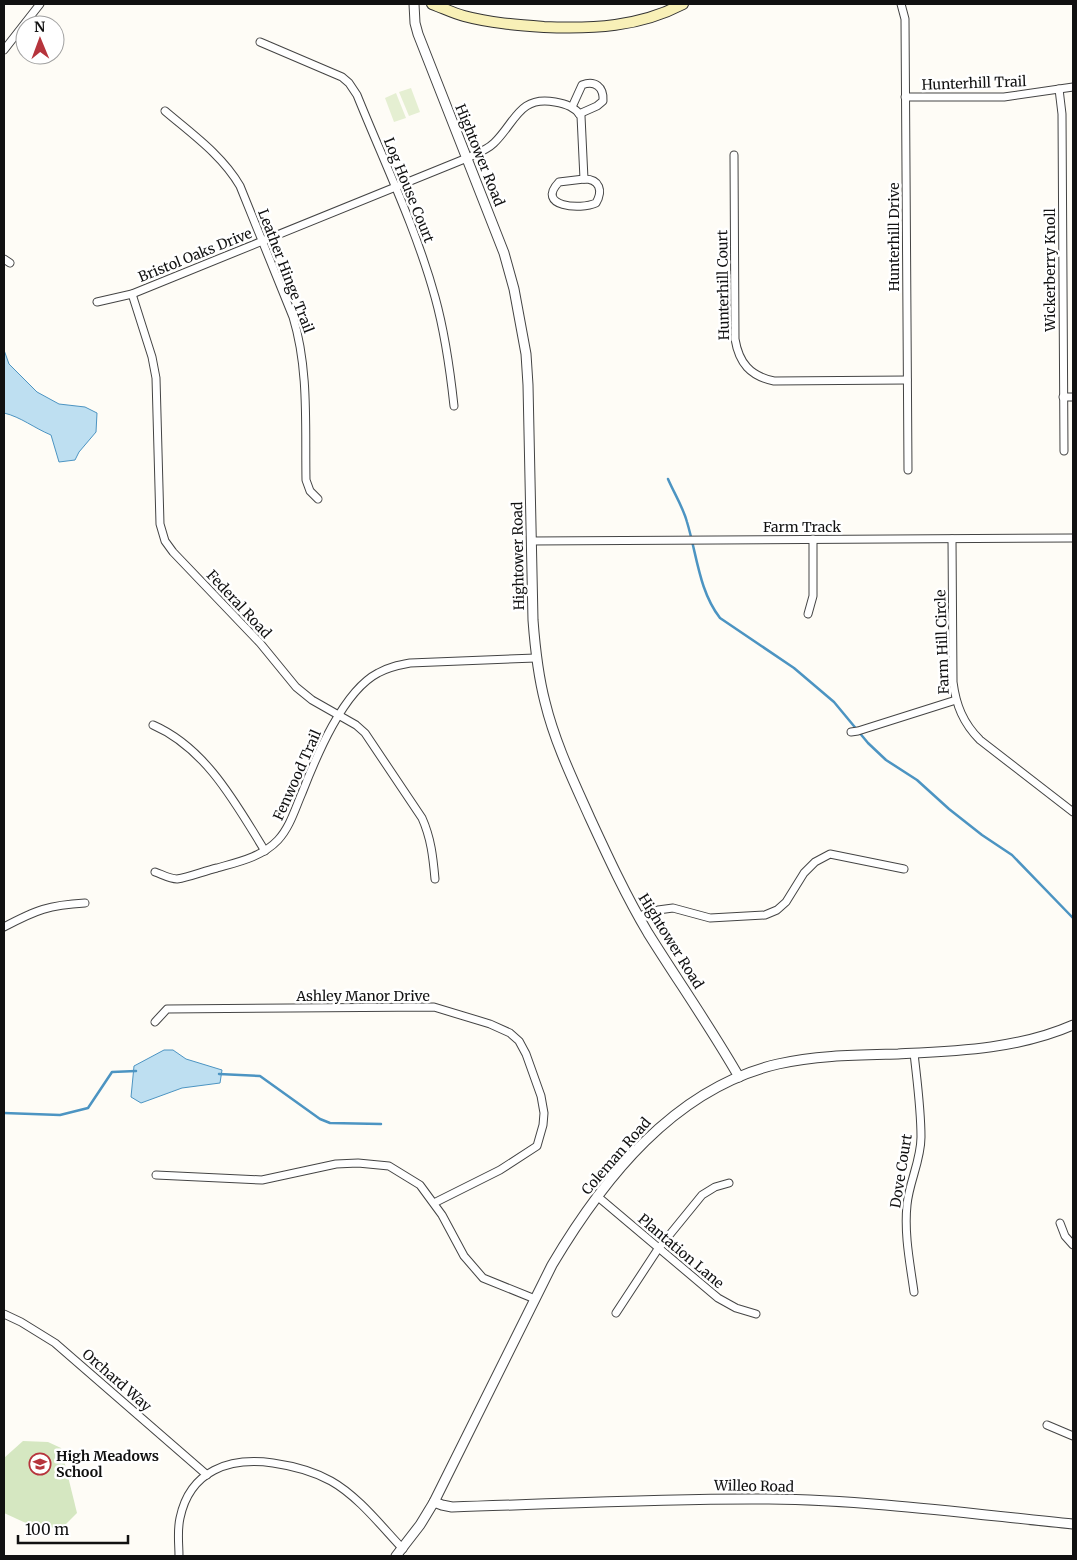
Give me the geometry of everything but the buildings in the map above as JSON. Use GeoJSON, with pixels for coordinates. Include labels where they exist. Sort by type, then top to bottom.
{"type":"FeatureCollection","features":[{"type":"Feature","properties":{"kind":"main road"},"geometry":{"type":"LineString","coordinates":[[432,4],[444,6],[465,16],[510,24],[587,28],[628,24],[654,17],[683,4]]}},
{"type":"Feature","properties":{"kind":"street"},"geometry":{"type":"LineString","coordinates":[[4,50],[40,4]]}},
{"type":"Feature","properties":{"kind":"street","name":"Hightower Road"},"geometry":{"type":"LineString","coordinates":[[414,4],[415,23],[418,34],[504,254],[522,325],[528,384],[533,620],[536,658],[545,701],[557,743],[609,860],[639,916],[739,1077]]}},
{"type":"Feature","properties":{"kind":"street","name":"Hunterhill Drive"},"geometry":{"type":"LineString","coordinates":[[901,4],[905,20],[908,470]]}},
{"type":"Feature","properties":{"kind":"street","name":"Log House Court"},"geometry":{"type":"LineString","coordinates":[[260,42],[335,74],[348,83],[357,95],[421,252],[436,298],[447,350],[454,406]]}},
{"type":"Feature","properties":{"kind":"street"},"geometry":{"type":"LineString","coordinates":[[579,114],[597,106],[602,101],[603,94],[598,85],[593,83],[582,85],[572,107],[579,114],[582,122],[584,180]]}},
{"type":"Feature","properties":{"kind":"street","name":"Hunterhill Trail"},"geometry":{"type":"LineString","coordinates":[[905,97],[1004,97],[1073,87]]}},
{"type":"Feature","properties":{"kind":"street","name":"Wickerberry Knoll"},"geometry":{"type":"LineString","coordinates":[[1059,89],[1062,114],[1064,451]]}},
{"type":"Feature","properties":{"kind":"street","name":"Bristol Oaks Drive"},"geometry":{"type":"LineString","coordinates":[[98,302],[132,294],[467,158],[493,144],[519,111],[533,102],[546,100],[572,107]]}},
{"type":"Feature","properties":{"kind":"street","name":"Leather Hinge Trail"},"geometry":{"type":"LineString","coordinates":[[165,111],[231,171],[240,186],[293,317],[300,338],[303,366],[306,480],[310,491],[318,499]]}},
{"type":"Feature","properties":{"kind":"street","name":"Hunterhill Court"},"geometry":{"type":"LineString","coordinates":[[734,155],[735,339],[737,352],[744,364],[757,375],[774,381],[908,380]]}},
{"type":"Feature","properties":{"kind":"street"},"geometry":{"type":"LineString","coordinates":[[584,180],[594,181],[599,185],[600,191],[596,203],[591,206],[564,206],[558,204],[554,199],[555,186],[559,182],[584,180]]}},
{"type":"Feature","properties":{"kind":"street","name":"Federal Road"},"geometry":{"type":"LineString","coordinates":[[132,294],[152,357],[156,378],[160,524],[165,542],[260,643],[296,687],[312,700],[356,725],[365,733],[422,818],[431,842],[435,879]]}},
{"type":"Feature","properties":{"kind":"street"},"geometry":{"type":"LineString","coordinates":[[1063,397],[1073,397]]}},
{"type":"Feature","properties":{"kind":"street","name":"Farm Hill Circle"},"geometry":{"type":"LineString","coordinates":[[952,538],[953,682],[956,700],[965,722],[980,740],[1073,812]]}},
{"type":"Feature","properties":{"kind":"street","name":"Farm Track"},"geometry":{"type":"LineString","coordinates":[[531,541],[1073,538]]}},
{"type":"Feature","properties":{"kind":"street"},"geometry":{"type":"LineString","coordinates":[[808,614],[813,596],[813,539]]}},
{"type":"Feature","properties":{"kind":"street","name":"Fenwood Trail"},"geometry":{"type":"LineString","coordinates":[[155,872],[175,879],[248,859],[265,851],[278,840],[288,827],[315,760],[340,716],[352,696],[377,673],[393,666],[410,663],[536,658]]}},
{"type":"Feature","properties":{"kind":"street"},"geometry":{"type":"LineString","coordinates":[[851,732],[956,700]]}},
{"type":"Feature","properties":{"kind":"street"},"geometry":{"type":"LineString","coordinates":[[153,725],[166,731],[214,773],[265,851]]}},
{"type":"Feature","properties":{"kind":"street"},"geometry":{"type":"LineString","coordinates":[[639,916],[673,908],[710,918],[765,914],[777,910],[786,902],[804,873],[815,862],[830,854],[904,869]]}},
{"type":"Feature","properties":{"kind":"street"},"geometry":{"type":"LineString","coordinates":[[4,927],[47,907],[59,904],[85,903]]}},
{"type":"Feature","properties":{"kind":"street","name":"Ashley Manor Drive"},"geometry":{"type":"LineString","coordinates":[[155,1022],[167,1009],[434,1007],[510,1032],[519,1041],[526,1054],[541,1096],[544,1114],[537,1146],[500,1170],[434,1204]]}},
{"type":"Feature","properties":{"kind":"street","name":"Coleman Road"},"geometry":{"type":"LineString","coordinates":[[396,1556],[403,1549],[434,1502],[535,1299],[573,1230],[637,1149],[665,1122],[701,1097],[739,1077],[777,1064],[814,1058],[914,1053],[1012,1044],[1038,1038],[1073,1025]]}},
{"type":"Feature","properties":{"kind":"street","name":"Dove Court"},"geometry":{"type":"LineString","coordinates":[[914,1053],[921,1138],[918,1163],[908,1193],[906,1217],[906,1234],[914,1292]]}},
{"type":"Feature","properties":{"kind":"street"},"geometry":{"type":"LineString","coordinates":[[156,1175],[262,1180],[336,1164],[358,1163],[389,1166],[420,1186],[442,1216],[464,1256],[483,1278],[535,1299]]}},
{"type":"Feature","properties":{"kind":"street"},"geometry":{"type":"LineString","coordinates":[[616,1313],[658,1249],[702,1196],[716,1187],[729,1183]]}},
{"type":"Feature","properties":{"kind":"street","name":"Plantation Lane"},"geometry":{"type":"LineString","coordinates":[[598,1196],[658,1249],[718,1298],[736,1308],[756,1314]]}},
{"type":"Feature","properties":{"kind":"street"},"geometry":{"type":"LineString","coordinates":[[1060,1223],[1065,1236],[1073,1245]]}},
{"type":"Feature","properties":{"kind":"street","name":"Orchard Way"},"geometry":{"type":"LineString","coordinates":[[4,1314],[55,1343],[207,1475]]}},
{"type":"Feature","properties":{"kind":"street"},"geometry":{"type":"LineString","coordinates":[[1047,1425],[1073,1436]]}},
{"type":"Feature","properties":{"kind":"street"},"geometry":{"type":"LineString","coordinates":[[179,1556],[178,1534],[180,1519],[183,1506],[189,1494],[207,1475],[226,1464],[248,1461],[292,1466],[314,1472],[332,1481],[349,1493],[403,1549]]}},
{"type":"Feature","properties":{"kind":"street","name":"Willeo Road"},"geometry":{"type":"LineString","coordinates":[[434,1502],[452,1507],[774,1499],[855,1503],[1073,1524]]}},
{"type":"Feature","properties":{"kind":"green space"},"geometry":{"type":"Polygon","coordinates":[[[411,88],[420,112],[409,116],[399,92],[411,88]]]}},
{"type":"Feature","properties":{"kind":"green space"},"geometry":{"type":"Polygon","coordinates":[[[396,93],[406,118],[394,122],[385,98],[396,93]]]}},
{"type":"Feature","properties":{"kind":"green space"},"geometry":{"type":"Polygon","coordinates":[[[23,1441],[48,1442],[61,1448],[77,1513],[61,1529],[28,1524],[4,1513],[4,1458],[23,1441]]]}},
{"type":"Feature","properties":{"kind":"water"},"geometry":{"type":"Polygon","coordinates":[[[4,350],[9,364],[37,392],[59,404],[85,407],[97,413],[96,432],[79,452],[75,460],[59,462],[51,435],[4,413],[4,350]]]}},
{"type":"Feature","properties":{"kind":"water"},"geometry":{"type":"Polygon","coordinates":[[[164,1050],[173,1050],[186,1059],[222,1070],[220,1083],[182,1088],[141,1103],[131,1097],[134,1066],[164,1050]]]}},
{"type":"Feature","properties":{"kind":"waterway"},"geometry":{"type":"LineString","coordinates":[[668,479],[685,516],[707,596],[720,618],[794,668],[834,702],[868,743],[886,760],[917,780],[949,809],[982,835],[1012,855],[1073,918]]}},
{"type":"Feature","properties":{"kind":"waterway"},"geometry":{"type":"LineString","coordinates":[[4,1113],[60,1115],[88,1108],[112,1072],[136,1071]]}},
{"type":"Feature","properties":{"kind":"waterway"},"geometry":{"type":"LineString","coordinates":[[219,1074],[260,1076],[320,1119],[330,1123],[381,1124]]}},
{"type":"Feature","properties":{"kind":"place","name":"High Meadows School"},"geometry":{"type":"Point","coordinates":[40,1464]}}]}
